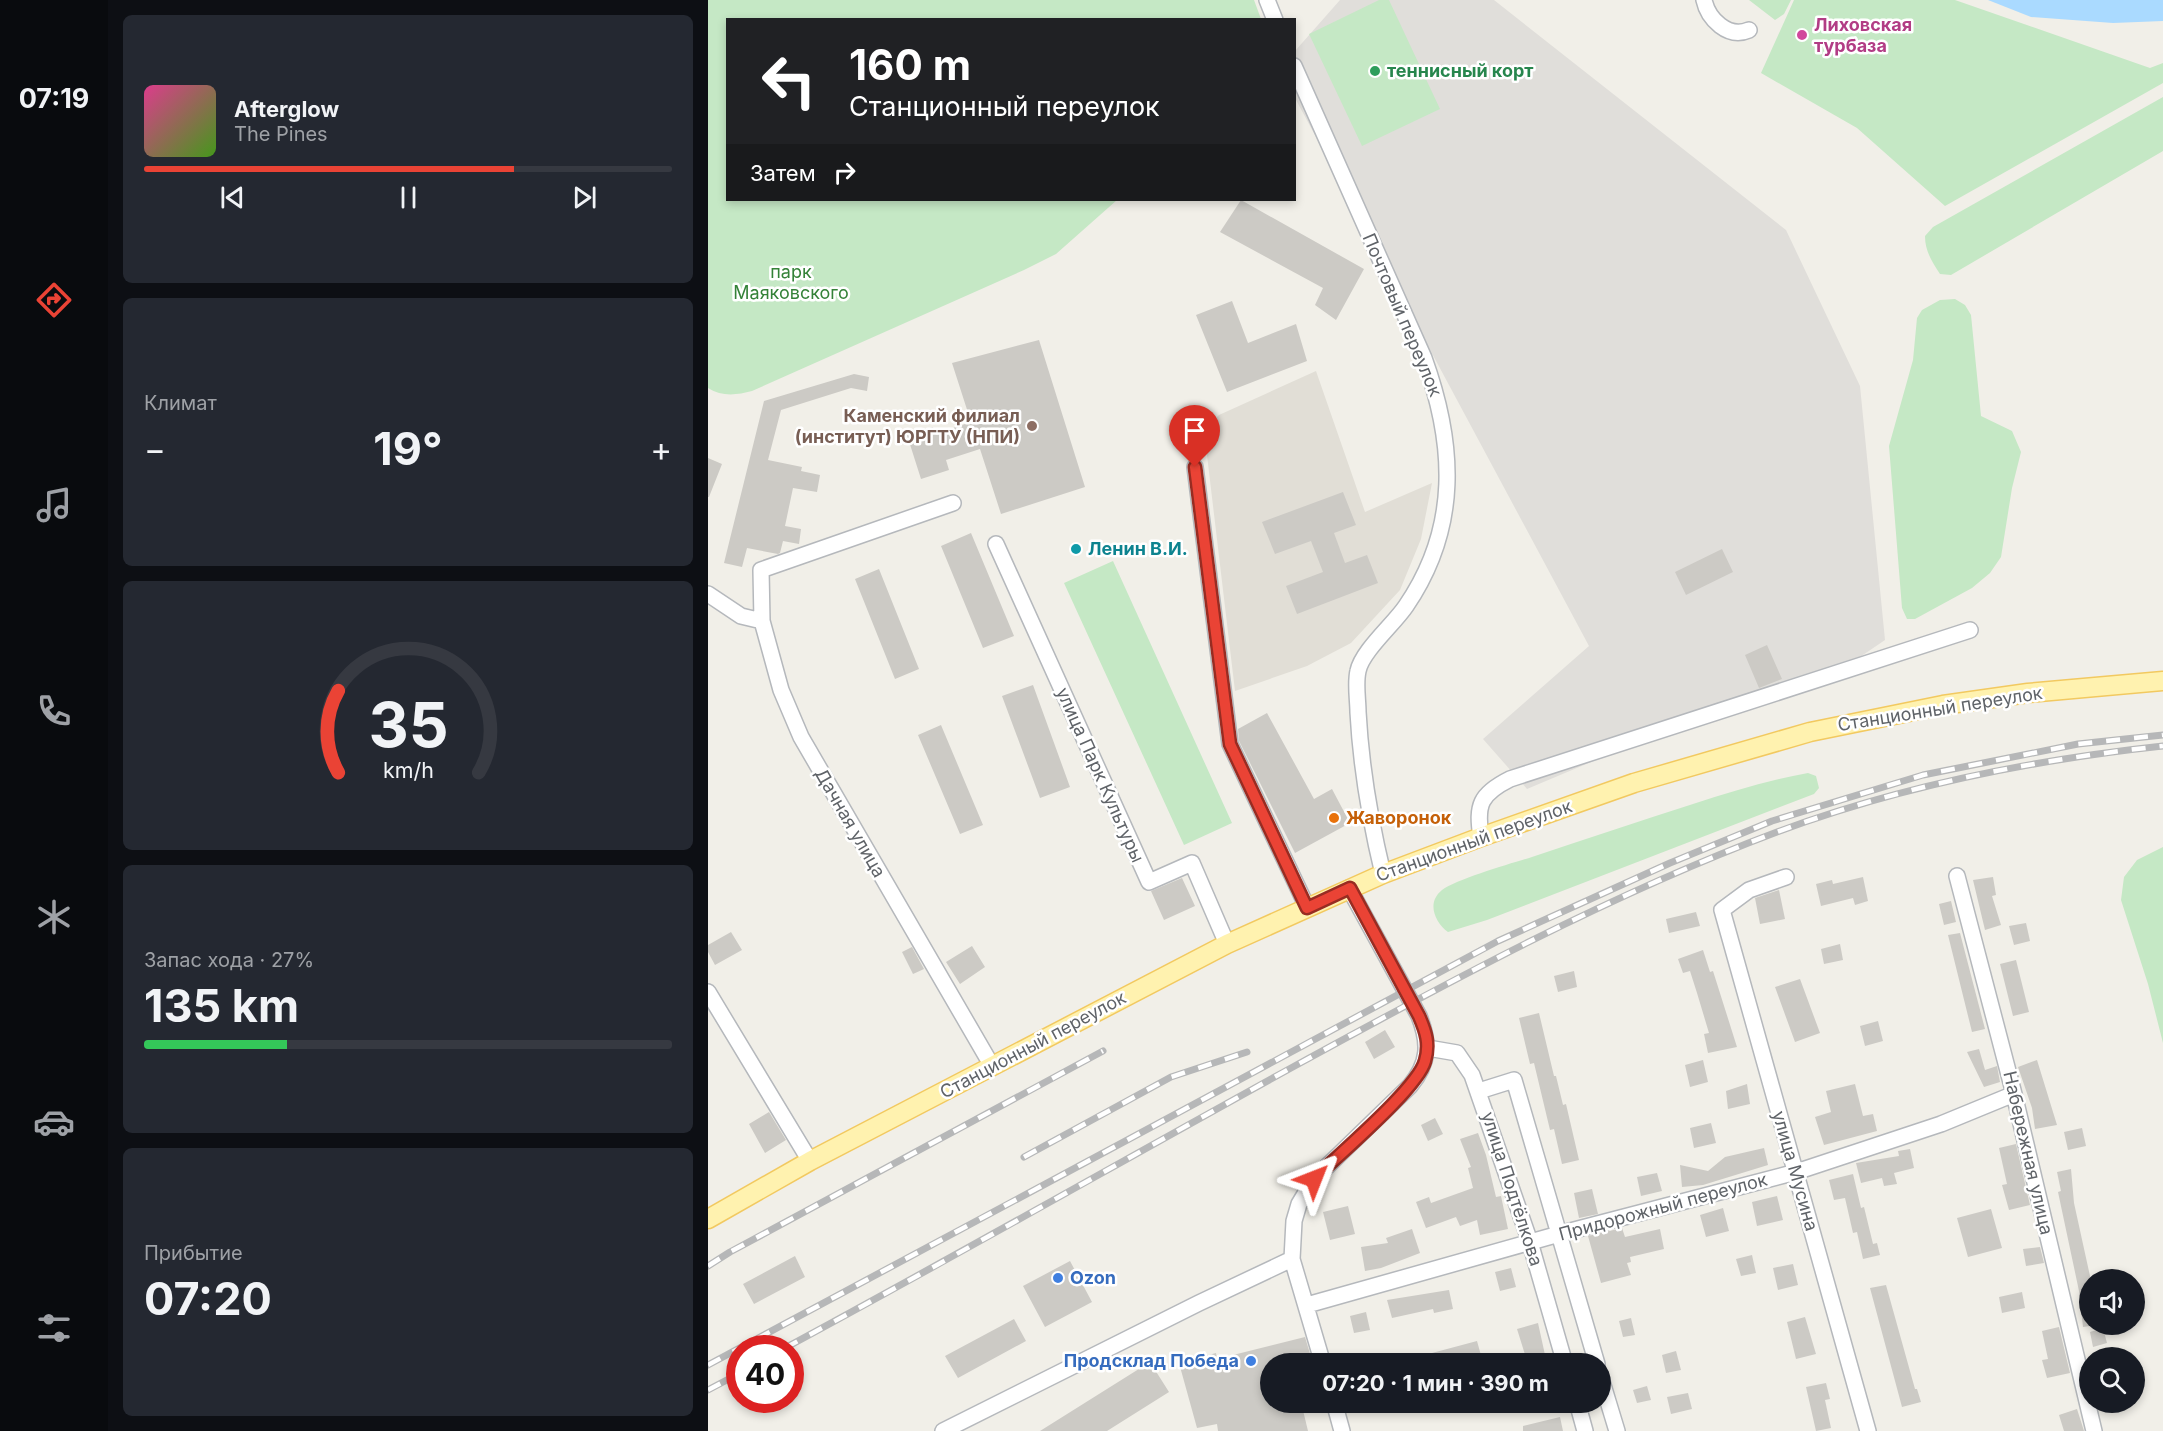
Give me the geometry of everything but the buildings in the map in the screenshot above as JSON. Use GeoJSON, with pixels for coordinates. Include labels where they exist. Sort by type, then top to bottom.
{"type":"FeatureCollection","features":[{"type":"Feature","properties":{"kind":"main road","name":"Станционный переулок"},"geometry":{"type":"LineString","coordinates":[[708,1219],[810,1161],[1227,944],[1383,874],[1481,837],[1634,783],[1810,732],[1954,704],[2028,693],[2163,681]]}},
{"type":"Feature","properties":{"kind":"street"},"geometry":{"type":"LineString","coordinates":[[1267,0],[1274,18]]}},
{"type":"Feature","properties":{"kind":"street"},"geometry":{"type":"LineString","coordinates":[[1704,0],[1710,16],[1730,32],[1742,33],[1749,30]]}},
{"type":"Feature","properties":{"kind":"street","name":"Почтовый переулок"},"geometry":{"type":"LineString","coordinates":[[1296,70],[1424,358],[1438,397],[1445,429],[1448,499],[1435,549],[1419,585],[1405,608],[1368,653],[1358,670],[1360,755],[1368,811],[1383,874]]}},
{"type":"Feature","properties":{"kind":"street"},"geometry":{"type":"LineString","coordinates":[[1195,467],[1230,744],[1307,908]]}},
{"type":"Feature","properties":{"kind":"street","name":"Дачная улица"},"geometry":{"type":"LineString","coordinates":[[953,503],[761,570],[762,621],[781,690],[801,737],[992,1066]]}},
{"type":"Feature","properties":{"kind":"street","name":"улица Парк Культуры"},"geometry":{"type":"LineString","coordinates":[[996,544],[1149,882],[1192,863],[1227,944]]}},
{"type":"Feature","properties":{"kind":"street"},"geometry":{"type":"LineString","coordinates":[[708,594],[741,616],[762,621]]}},
{"type":"Feature","properties":{"kind":"street"},"geometry":{"type":"LineString","coordinates":[[1481,837],[1478,817],[1483,798],[1489,791],[1510,779],[1970,630]]}},
{"type":"Feature","properties":{"kind":"street","name":"Набережная улица"},"geometry":{"type":"LineString","coordinates":[[1957,876],[2014,1094],[2094,1431]]}},
{"type":"Feature","properties":{"kind":"street","name":"улица Мусина"},"geometry":{"type":"LineString","coordinates":[[1786,877],[1749,890],[1722,910],[1868,1431]]}},
{"type":"Feature","properties":{"kind":"street"},"geometry":{"type":"LineString","coordinates":[[1320,1353],[1292,1260],[1294,1221],[1304,1192],[1314,1179],[1410,1086],[1420,1074],[1428,1048],[1427,1035],[1419,1016],[1350,888]]}},
{"type":"Feature","properties":{"kind":"street"},"geometry":{"type":"LineString","coordinates":[[708,992],[810,1161]]}},
{"type":"Feature","properties":{"kind":"street"},"geometry":{"type":"LineString","coordinates":[[1428,1048],[1456,1053],[1465,1061],[1479,1091]]}},
{"type":"Feature","properties":{"kind":"street","name":"улица Подтёлкова"},"geometry":{"type":"LineString","coordinates":[[1562,1353],[1530,1242],[1479,1091],[1514,1080],[1594,1353]]}},
{"type":"Feature","properties":{"kind":"street","name":"Придорожный переулок"},"geometry":{"type":"LineString","coordinates":[[1307,1305],[1530,1242],[1796,1172],[1941,1124],[2014,1094]]}},
{"type":"Feature","properties":{"kind":"street"},"geometry":{"type":"LineString","coordinates":[[943,1431],[1292,1260]]}},
{"type":"Feature","properties":{"kind":"street"},"geometry":{"type":"LineString","coordinates":[[1611,1411],[1617,1431]]}},
{"type":"Feature","properties":{"kind":"street"},"geometry":{"type":"LineString","coordinates":[[1337,1413],[1342,1431]]}},
{"type":"Feature","properties":{"kind":"street"},"geometry":{"type":"LineString","coordinates":[[1580,1413],[1585,1431]]}},
{"type":"Feature","properties":{"kind":"shaded area"},"geometry":{"type":"Polygon","coordinates":[[[1340,0],[1494,0],[1786,230],[1860,386],[1885,640],[1857,659],[1648,738],[1527,789],[1483,739],[1589,646],[1296,100],[1296,50],[1340,0]]]}},
{"type":"Feature","properties":{"kind":"shaded area"},"geometry":{"type":"Polygon","coordinates":[[[1316,371],[1365,512],[1432,483],[1421,539],[1400,590],[1351,643],[1307,666],[1235,691],[1204,430],[1219,415],[1316,371]]]}},
{"type":"Feature","properties":{"kind":"green space","name":"парк Маяковского"},"geometry":{"type":"Polygon","coordinates":[[[708,0],[1254,0],[1261,18],[726,18],[726,201],[1116,201],[1056,254],[1024,270],[752,391],[730,394],[719,393],[708,388],[708,0]]]}},
{"type":"Feature","properties":{"kind":"green space","name":"теннисный корт"},"geometry":{"type":"Polygon","coordinates":[[[1379,0],[1389,0],[1440,109],[1362,146],[1309,34],[1379,0]]]}},
{"type":"Feature","properties":{"kind":"green space"},"geometry":{"type":"Polygon","coordinates":[[[1749,0],[1791,0],[1784,14],[1775,20],[1749,0]]]}},
{"type":"Feature","properties":{"kind":"green space"},"geometry":{"type":"Polygon","coordinates":[[[1794,0],[1955,0],[2150,68],[2163,63],[2163,83],[1945,206],[1857,128],[1761,73],[1794,0]]]}},
{"type":"Feature","properties":{"kind":"green space"},"geometry":{"type":"Polygon","coordinates":[[[2163,97],[2163,151],[1951,275],[1940,274],[1925,241],[1925,236],[1933,227],[2163,97]]]}},
{"type":"Feature","properties":{"kind":"green space"},"geometry":{"type":"Polygon","coordinates":[[[1955,299],[1965,305],[1971,315],[1981,416],[2012,431],[2021,452],[2012,488],[2001,557],[1990,573],[1972,588],[1915,619],[1907,619],[1902,608],[1889,446],[1913,360],[1917,318],[1922,310],[1940,300],[1955,299]]]}},
{"type":"Feature","properties":{"kind":"green space"},"geometry":{"type":"Polygon","coordinates":[[[1113,561],[1232,823],[1184,845],[1064,583],[1113,561]]]}},
{"type":"Feature","properties":{"kind":"green space"},"geometry":{"type":"Polygon","coordinates":[[[1808,773],[1816,776],[1819,788],[1814,794],[1487,920],[1448,932],[1436,918],[1433,906],[1437,895],[1460,881],[1722,795],[1808,773]]]}},
{"type":"Feature","properties":{"kind":"green space"},"geometry":{"type":"Polygon","coordinates":[[[2163,847],[2163,1043],[2148,984],[2121,900],[2124,877],[2137,860],[2163,847]]]}},
{"type":"Feature","properties":{"kind":"water"},"geometry":{"type":"Polygon","coordinates":[[[1988,0],[2163,0],[2163,21],[2113,23],[2031,17],[1988,0]]]}},
{"type":"Feature","properties":{"kind":"railway"},"geometry":{"type":"LineString","coordinates":[[708,1365],[1498,941],[1670,863],[1772,821],[1923,775],[2078,744],[2163,735]]}},
{"type":"Feature","properties":{"kind":"railway"},"geometry":{"type":"LineString","coordinates":[[804,1338],[1469,972],[1652,883],[1777,832],[1919,788],[2016,767],[2163,746]]}},
{"type":"Feature","properties":{"kind":"railway"},"geometry":{"type":"LineString","coordinates":[[708,1266],[1103,1051]]}},
{"type":"Feature","properties":{"kind":"railway"},"geometry":{"type":"LineString","coordinates":[[1024,1157],[1171,1077],[1247,1052]]}},
{"type":"Feature","properties":{"kind":"railway"},"geometry":{"type":"LineString","coordinates":[[708,1390],[726,1380]]}},
{"type":"Feature","properties":{"kind":"place","name":"Лиховская турбаза"},"geometry":{"type":"Point","coordinates":[1802,35]}},
{"type":"Feature","properties":{"kind":"place","name":"теннисный корт"},"geometry":{"type":"Point","coordinates":[1375,71]}},
{"type":"Feature","properties":{"kind":"place","name":"Каменский филиал (институт) ЮРГТУ (НПИ)"},"geometry":{"type":"Point","coordinates":[1032,426]}},
{"type":"Feature","properties":{"kind":"place","name":"Ленин В.И."},"geometry":{"type":"Point","coordinates":[1076,549]}},
{"type":"Feature","properties":{"kind":"place","name":"Жаворонок"},"geometry":{"type":"Point","coordinates":[1334,818]}},
{"type":"Feature","properties":{"kind":"place","name":"Ozon"},"geometry":{"type":"Point","coordinates":[1058,1278]}},
{"type":"Feature","properties":{"kind":"place","name":"Продсклад Победа"},"geometry":{"type":"Point","coordinates":[1251,1361]}},
{"type":"Feature","properties":{"kind":"route"},"geometry":{"type":"LineString","coordinates":[[1195,467],[1230,744],[1307,908],[1350,888],[1427,1035],[1428,1048],[1420,1074],[1314,1179]]}}]}
